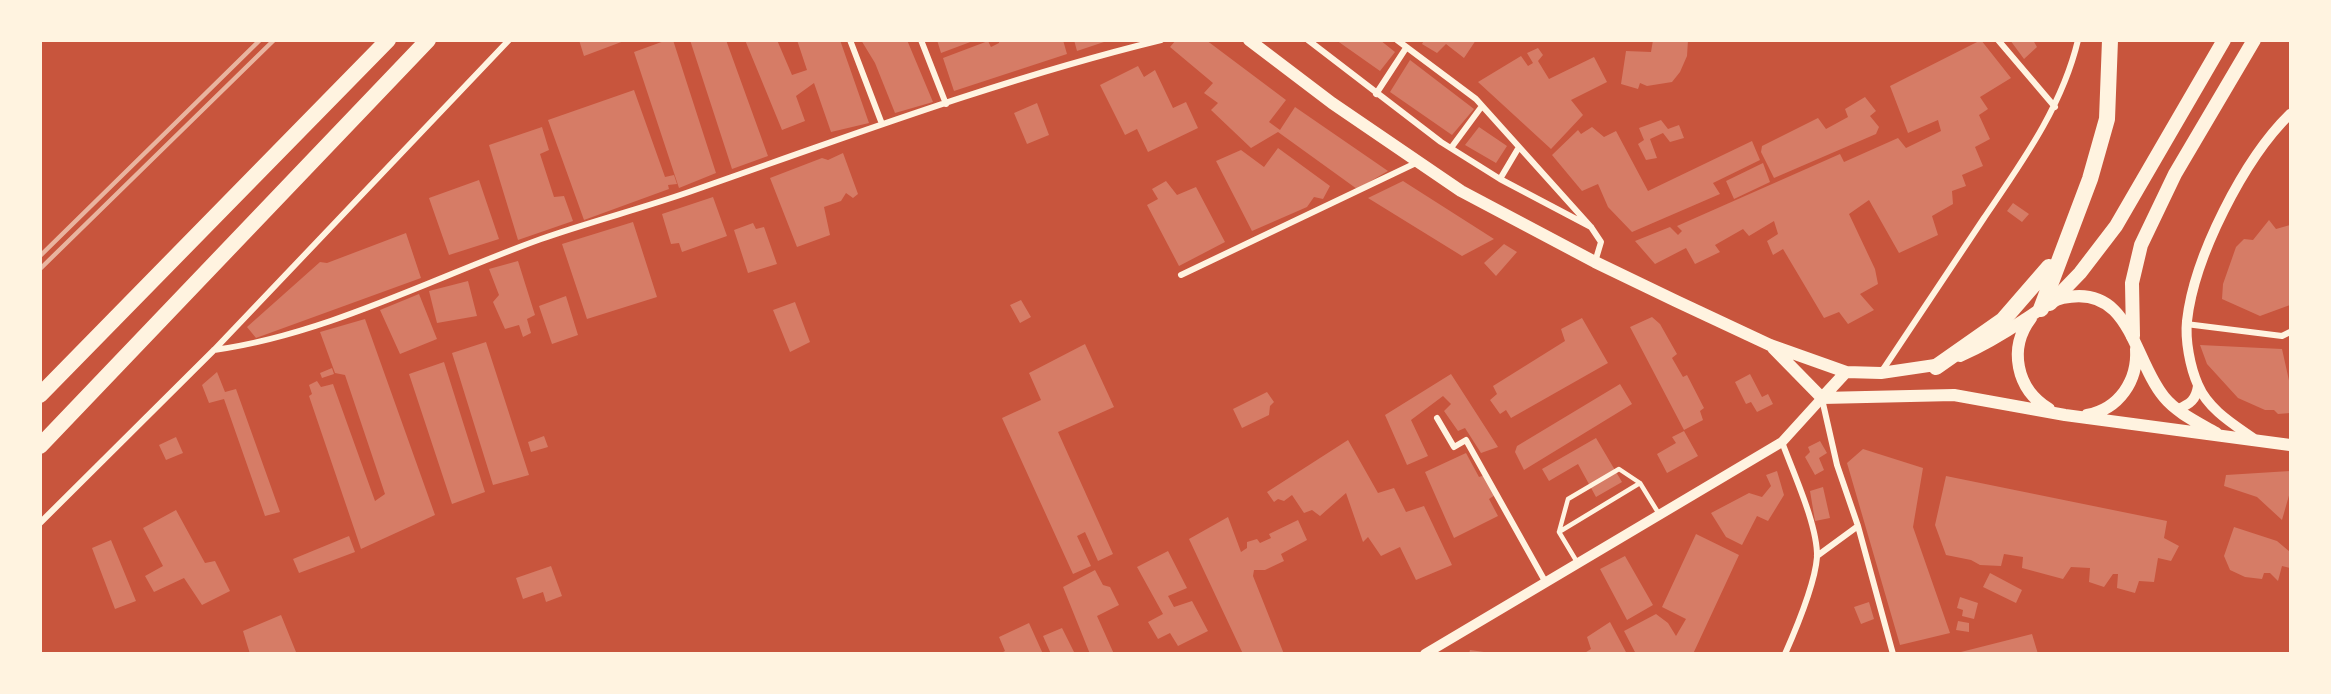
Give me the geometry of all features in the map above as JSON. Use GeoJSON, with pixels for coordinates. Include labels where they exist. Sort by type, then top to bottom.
{"type":"FeatureCollection","features":[{"type":"Feature","properties":{"kind":"highway"},"geometry":{"type":"LineString","coordinates":[[40,395],[388,40]]}},
{"type":"Feature","properties":{"kind":"highway"},"geometry":{"type":"LineString","coordinates":[[40,446],[428,40]]}},
{"type":"Feature","properties":{"kind":"highway"},"geometry":{"type":"LineString","coordinates":[[314,160],[436,40]]}},
{"type":"Feature","properties":{"kind":"highway"},"geometry":{"type":"LineString","coordinates":[[2043,309],[2090,179],[2107,119],[2110,40]]}},
{"type":"Feature","properties":{"kind":"highway"},"geometry":{"type":"LineString","coordinates":[[1936,367],[2003,320],[2042,278],[2067,241]]}},
{"type":"Feature","properties":{"kind":"main road"},"geometry":{"type":"LineString","coordinates":[[1249,40],[1332,103],[1461,191],[1595,262],[1770,345],[1846,372],[1881,373],[1936,367],[1984,346],[2062,298],[2080,297],[2103,303],[2121,316],[2149,376],[2165,398],[2216,433]]}},
{"type":"Feature","properties":{"kind":"main road"},"geometry":{"type":"LineString","coordinates":[[2052,411],[2028,391],[2021,378],[2018,362],[2022,333],[2080,273],[2116,226],[2224,40]]}},
{"type":"Feature","properties":{"kind":"main road"},"geometry":{"type":"LineString","coordinates":[[2065,415],[2096,413],[2121,397],[2132,378],[2137,360],[2132,284],[2141,245],[2175,174],[2254,40]]}},
{"type":"Feature","properties":{"kind":"main road"},"geometry":{"type":"LineString","coordinates":[[2221,96],[2262,40]]}},
{"type":"Feature","properties":{"kind":"main road"},"geometry":{"type":"LineString","coordinates":[[1770,345],[1822,398],[1954,395],[2065,415],[2290,443]]}},
{"type":"Feature","properties":{"kind":"main road"},"geometry":{"type":"LineString","coordinates":[[1822,398],[1846,372]]}},
{"type":"Feature","properties":{"kind":"street"},"geometry":{"type":"LineString","coordinates":[[40,523],[214,350],[509,40]]}},
{"type":"Feature","properties":{"kind":"street"},"geometry":{"type":"LineString","coordinates":[[850,40],[882,124]]}},
{"type":"Feature","properties":{"kind":"street"},"geometry":{"type":"LineString","coordinates":[[921,40],[946,104]]}},
{"type":"Feature","properties":{"kind":"street"},"geometry":{"type":"LineString","coordinates":[[214,350],[254,344],[296,331],[542,239],[665,200],[882,124],[1161,40]]}},
{"type":"Feature","properties":{"kind":"street"},"geometry":{"type":"LineString","coordinates":[[1308,40],[1376,94],[1451,148],[1500,179],[1591,227]]}},
{"type":"Feature","properties":{"kind":"street"},"geometry":{"type":"LineString","coordinates":[[1396,40],[1482,106],[1591,227],[1601,242],[1595,262]]}},
{"type":"Feature","properties":{"kind":"street"},"geometry":{"type":"LineString","coordinates":[[1998,40],[2055,107]]}},
{"type":"Feature","properties":{"kind":"street"},"geometry":{"type":"LineString","coordinates":[[1881,373],[2025,157],[2055,107],[2070,74],[2078,40]]}},
{"type":"Feature","properties":{"kind":"street"},"geometry":{"type":"LineString","coordinates":[[1376,94],[1406,48]]}},
{"type":"Feature","properties":{"kind":"street"},"geometry":{"type":"LineString","coordinates":[[1451,148],[1482,106]]}},
{"type":"Feature","properties":{"kind":"street"},"geometry":{"type":"LineString","coordinates":[[2253,438],[2213,407],[2198,386],[2192,368],[2186,324],[2191,296],[2230,196],[2254,158],[2290,114]]}},
{"type":"Feature","properties":{"kind":"street"},"geometry":{"type":"LineString","coordinates":[[1500,179],[1519,147]]}},
{"type":"Feature","properties":{"kind":"street"},"geometry":{"type":"LineString","coordinates":[[1181,275],[1418,162]]}},
{"type":"Feature","properties":{"kind":"street"},"geometry":{"type":"LineString","coordinates":[[2186,324],[2282,336],[2290,332]]}},
{"type":"Feature","properties":{"kind":"street"},"geometry":{"type":"LineString","coordinates":[[2178,409],[2189,405],[2196,396],[2198,386]]}},
{"type":"Feature","properties":{"kind":"street"},"geometry":{"type":"LineString","coordinates":[[1425,654],[1782,442],[1822,398]]}},
{"type":"Feature","properties":{"kind":"street"},"geometry":{"type":"LineString","coordinates":[[1822,398],[1837,465],[1858,526],[1893,654]]}},
{"type":"Feature","properties":{"kind":"street"},"geometry":{"type":"LineString","coordinates":[[1437,417],[1454,447],[1466,440],[1546,583]]}},
{"type":"Feature","properties":{"kind":"street"},"geometry":{"type":"LineString","coordinates":[[1782,442],[1809,516],[1817,556],[1798,626],[1785,653]]}},
{"type":"Feature","properties":{"kind":"street"},"geometry":{"type":"LineString","coordinates":[[1817,556],[1858,526]]}},
{"type":"Feature","properties":{"kind":"lane"},"geometry":{"type":"LineString","coordinates":[[1578,564],[1559,532],[1568,499],[1619,469],[1640,483],[1660,515]]}},
{"type":"Feature","properties":{"kind":"lane"},"geometry":{"type":"LineString","coordinates":[[1559,532],[1640,483]]}},
{"type":"Feature","properties":{"kind":"building"},"geometry":{"type":"Polygon","coordinates":[[[579,40],[624,40],[624,41],[584,56],[579,40]]]}},
{"type":"Feature","properties":{"kind":"building"},"geometry":{"type":"Polygon","coordinates":[[[673,40],[716,173],[679,188],[634,52],[673,40]]]}},
{"type":"Feature","properties":{"kind":"building"},"geometry":{"type":"Polygon","coordinates":[[[690,40],[726,40],[768,156],[732,169],[690,40]]]}},
{"type":"Feature","properties":{"kind":"building"},"geometry":{"type":"Polygon","coordinates":[[[745,40],[777,40],[792,75],[807,70],[797,40],[840,40],[869,123],[831,132],[814,83],[796,96],[805,121],[782,130],[745,40]]]}},
{"type":"Feature","properties":{"kind":"building"},"geometry":{"type":"Polygon","coordinates":[[[861,40],[907,40],[933,102],[895,113],[875,63],[861,40]]]}},
{"type":"Feature","properties":{"kind":"building"},"geometry":{"type":"Polygon","coordinates":[[[937,40],[973,40],[973,41],[941,53],[937,40]]]}},
{"type":"Feature","properties":{"kind":"building"},"geometry":{"type":"Polygon","coordinates":[[[999,40],[1063,40],[1067,54],[954,91],[943,58],[988,41],[991,47],[999,43],[999,40]]]}},
{"type":"Feature","properties":{"kind":"building"},"geometry":{"type":"Polygon","coordinates":[[[1074,40],[1107,40],[1107,41],[1077,51],[1074,40]]]}},
{"type":"Feature","properties":{"kind":"building"},"geometry":{"type":"Polygon","coordinates":[[[1176,40],[1206,40],[1286,100],[1269,122],[1280,130],[1295,107],[1388,171],[1357,189],[1278,132],[1251,148],[1211,110],[1218,103],[1204,93],[1213,83],[1170,47],[1176,40]]]}},
{"type":"Feature","properties":{"kind":"building"},"geometry":{"type":"Polygon","coordinates":[[[1336,40],[1380,40],[1395,52],[1380,71],[1336,40]]]}},
{"type":"Feature","properties":{"kind":"building"},"geometry":{"type":"Polygon","coordinates":[[[1424,40],[1476,40],[1464,58],[1446,44],[1437,53],[1422,44],[1424,40]]]}},
{"type":"Feature","properties":{"kind":"building"},"geometry":{"type":"Polygon","coordinates":[[[1653,40],[1688,40],[1687,56],[1680,72],[1672,82],[1647,86],[1640,83],[1638,89],[1621,84],[1626,51],[1651,52],[1653,40]]]}},
{"type":"Feature","properties":{"kind":"building"},"geometry":{"type":"Polygon","coordinates":[[[1981,40],[2011,78],[1980,97],[1988,109],[1979,115],[1990,139],[1975,147],[1983,166],[1962,175],[1966,186],[1952,191],[1953,204],[1932,216],[1938,235],[1899,253],[1869,200],[1849,214],[1875,269],[1878,284],[1860,294],[1874,310],[1848,324],[1839,312],[1824,318],[1783,249],[1773,255],[1767,241],[1778,234],[1774,221],[1749,236],[1743,229],[1715,245],[1720,252],[1695,264],[1686,248],[1655,264],[1635,241],[1670,227],[1678,235],[1682,231],[1677,226],[1840,154],[1844,162],[1898,138],[1906,148],[1941,131],[1938,120],[1908,133],[1890,86],[1981,40]]]}},
{"type":"Feature","properties":{"kind":"building"},"geometry":{"type":"Polygon","coordinates":[[[2010,40],[2033,40],[2037,47],[2024,59],[2010,40]]]}},
{"type":"Feature","properties":{"kind":"building"},"geometry":{"type":"Polygon","coordinates":[[[1538,48],[1543,55],[1538,61],[1549,79],[1594,57],[1607,82],[1571,100],[1583,115],[1551,149],[1478,82],[1521,56],[1528,66],[1533,63],[1527,53],[1538,48]]]}},
{"type":"Feature","properties":{"kind":"building"},"geometry":{"type":"Polygon","coordinates":[[[1410,60],[1474,109],[1452,135],[1390,92],[1410,60]]]}},
{"type":"Feature","properties":{"kind":"building"},"geometry":{"type":"Polygon","coordinates":[[[1138,66],[1144,77],[1155,70],[1173,108],[1186,102],[1198,128],[1148,152],[1137,129],[1125,135],[1100,85],[1138,66]]]}},
{"type":"Feature","properties":{"kind":"building"},"geometry":{"type":"Polygon","coordinates":[[[634,90],[665,177],[674,175],[677,184],[668,185],[669,189],[584,220],[548,120],[634,90]]]}},
{"type":"Feature","properties":{"kind":"building"},"geometry":{"type":"Polygon","coordinates":[[[1865,97],[1876,111],[1870,116],[1879,127],[1876,134],[1774,178],[1761,152],[1762,146],[1818,118],[1826,129],[1848,117],[1845,109],[1865,97]]]}},
{"type":"Feature","properties":{"kind":"building"},"geometry":{"type":"Polygon","coordinates":[[[1037,103],[1049,135],[1027,144],[1014,113],[1037,103]]]}},
{"type":"Feature","properties":{"kind":"building"},"geometry":{"type":"Polygon","coordinates":[[[1661,120],[1668,129],[1679,125],[1684,138],[1670,142],[1663,133],[1650,139],[1657,158],[1646,160],[1638,144],[1644,140],[1639,128],[1661,120]]]}},
{"type":"Feature","properties":{"kind":"building"},"geometry":{"type":"Polygon","coordinates":[[[542,127],[549,150],[540,154],[554,197],[564,196],[573,221],[518,240],[489,145],[542,127]]]}},
{"type":"Feature","properties":{"kind":"building"},"geometry":{"type":"Polygon","coordinates":[[[1479,127],[1507,146],[1496,163],[1465,145],[1479,127]]]}},
{"type":"Feature","properties":{"kind":"building"},"geometry":{"type":"Polygon","coordinates":[[[1592,127],[1604,137],[1616,131],[1648,191],[1752,141],[1760,160],[1713,183],[1720,194],[1632,232],[1608,207],[1598,184],[1582,191],[1552,155],[1578,130],[1581,134],[1592,127]]]}},
{"type":"Feature","properties":{"kind":"building"},"geometry":{"type":"Polygon","coordinates":[[[1278,148],[1330,186],[1323,199],[1314,197],[1307,207],[1252,231],[1216,161],[1241,150],[1264,167],[1278,148]]]}},
{"type":"Feature","properties":{"kind":"building"},"geometry":{"type":"Polygon","coordinates":[[[843,153],[858,194],[853,198],[846,193],[841,201],[824,207],[830,235],[797,247],[770,178],[822,158],[828,160],[843,153]]]}},
{"type":"Feature","properties":{"kind":"building"},"geometry":{"type":"Polygon","coordinates":[[[1763,163],[1770,182],[1734,199],[1726,181],[1763,163]]]}},
{"type":"Feature","properties":{"kind":"building"},"geometry":{"type":"Polygon","coordinates":[[[479,180],[499,239],[449,255],[429,198],[479,180]]]}},
{"type":"Feature","properties":{"kind":"building"},"geometry":{"type":"Polygon","coordinates":[[[1166,181],[1177,195],[1196,187],[1225,242],[1179,266],[1147,205],[1158,199],[1152,189],[1166,181]]]}},
{"type":"Feature","properties":{"kind":"building"},"geometry":{"type":"Polygon","coordinates":[[[1403,181],[1494,239],[1462,256],[1368,198],[1403,181]]]}},
{"type":"Feature","properties":{"kind":"building"},"geometry":{"type":"Polygon","coordinates":[[[713,197],[727,236],[682,252],[679,243],[671,244],[662,214],[713,197]]]}},
{"type":"Feature","properties":{"kind":"building"},"geometry":{"type":"Polygon","coordinates":[[[2013,203],[2029,214],[2022,222],[2007,211],[2013,203]]]}},
{"type":"Feature","properties":{"kind":"building"},"geometry":{"type":"Polygon","coordinates":[[[2269,220],[2276,229],[2290,225],[2290,305],[2260,316],[2222,299],[2223,284],[2236,247],[2244,239],[2253,240],[2269,220]]]}},
{"type":"Feature","properties":{"kind":"building"},"geometry":{"type":"Polygon","coordinates":[[[633,222],[657,297],[587,319],[562,244],[633,222]]]}},
{"type":"Feature","properties":{"kind":"building"},"geometry":{"type":"Polygon","coordinates":[[[753,223],[756,229],[764,227],[777,264],[748,273],[734,230],[753,223]]]}},
{"type":"Feature","properties":{"kind":"building"},"geometry":{"type":"Polygon","coordinates":[[[406,233],[421,278],[256,338],[247,327],[320,262],[327,263],[406,233]]]}},
{"type":"Feature","properties":{"kind":"building"},"geometry":{"type":"Polygon","coordinates":[[[1504,244],[1517,252],[1496,276],[1484,263],[1504,244]]]}},
{"type":"Feature","properties":{"kind":"building"},"geometry":{"type":"Polygon","coordinates":[[[518,261],[535,315],[527,319],[531,333],[523,337],[519,325],[505,329],[493,302],[499,295],[489,269],[518,261]]]}},
{"type":"Feature","properties":{"kind":"building"},"geometry":{"type":"Polygon","coordinates":[[[468,281],[477,316],[437,323],[429,291],[468,281]]]}},
{"type":"Feature","properties":{"kind":"building"},"geometry":{"type":"Polygon","coordinates":[[[419,294],[437,339],[400,354],[380,310],[419,294]]]}},
{"type":"Feature","properties":{"kind":"building"},"geometry":{"type":"Polygon","coordinates":[[[566,296],[578,335],[552,344],[539,306],[566,296]]]}},
{"type":"Feature","properties":{"kind":"building"},"geometry":{"type":"Polygon","coordinates":[[[1021,300],[1031,317],[1020,323],[1010,305],[1021,300]]]}},
{"type":"Feature","properties":{"kind":"building"},"geometry":{"type":"Polygon","coordinates":[[[795,302],[810,342],[790,352],[773,310],[795,302]]]}},
{"type":"Feature","properties":{"kind":"building"},"geometry":{"type":"Polygon","coordinates":[[[1652,317],[1660,324],[1677,354],[1672,358],[1683,377],[1687,375],[1704,408],[1700,411],[1703,420],[1684,430],[1630,327],[1652,317]]]}},
{"type":"Feature","properties":{"kind":"building"},"geometry":{"type":"Polygon","coordinates":[[[1582,318],[1608,363],[1511,418],[1506,410],[1500,414],[1490,400],[1497,394],[1493,386],[1565,341],[1561,329],[1582,318]]]}},
{"type":"Feature","properties":{"kind":"building"},"geometry":{"type":"Polygon","coordinates":[[[365,319],[435,515],[361,549],[309,396],[312,394],[309,385],[317,381],[321,387],[333,384],[375,501],[385,494],[345,375],[335,373],[320,332],[365,319]]]}},
{"type":"Feature","properties":{"kind":"building"},"geometry":{"type":"Polygon","coordinates":[[[486,342],[529,475],[493,485],[452,353],[486,342]]]}},
{"type":"Feature","properties":{"kind":"building"},"geometry":{"type":"Polygon","coordinates":[[[1085,344],[1114,407],[1058,432],[1113,554],[1098,561],[1085,532],[1077,536],[1091,566],[1073,574],[1002,418],[1041,400],[1029,373],[1085,344]]]}},
{"type":"Feature","properties":{"kind":"building"},"geometry":{"type":"Polygon","coordinates":[[[2200,345],[2282,349],[2290,385],[2290,413],[2278,414],[2274,410],[2265,410],[2238,398],[2207,364],[2200,345]]]}},
{"type":"Feature","properties":{"kind":"building"},"geometry":{"type":"Polygon","coordinates":[[[444,362],[485,492],[452,504],[409,374],[444,362]]]}},
{"type":"Feature","properties":{"kind":"building"},"geometry":{"type":"Polygon","coordinates":[[[332,368],[334,374],[322,378],[320,373],[332,368]]]}},
{"type":"Feature","properties":{"kind":"building"},"geometry":{"type":"Polygon","coordinates":[[[217,372],[225,392],[236,389],[280,512],[265,516],[224,399],[209,403],[202,385],[217,372]]]}},
{"type":"Feature","properties":{"kind":"building"},"geometry":{"type":"Polygon","coordinates":[[[1451,374],[1498,447],[1481,453],[1465,428],[1458,431],[1444,411],[1451,404],[1443,396],[1411,420],[1428,456],[1407,465],[1385,415],[1451,374]]]}},
{"type":"Feature","properties":{"kind":"building"},"geometry":{"type":"Polygon","coordinates":[[[1750,374],[1762,397],[1768,394],[1773,404],[1757,412],[1751,402],[1746,404],[1735,382],[1750,374]]]}},
{"type":"Feature","properties":{"kind":"building"},"geometry":{"type":"Polygon","coordinates":[[[1620,384],[1632,404],[1524,470],[1515,452],[1517,446],[1620,384]]]}},
{"type":"Feature","properties":{"kind":"building"},"geometry":{"type":"Polygon","coordinates":[[[1267,392],[1274,402],[1270,406],[1269,415],[1242,428],[1233,409],[1267,392]]]}},
{"type":"Feature","properties":{"kind":"building"},"geometry":{"type":"Polygon","coordinates":[[[1684,431],[1698,456],[1667,473],[1657,454],[1676,443],[1672,437],[1684,431]]]}},
{"type":"Feature","properties":{"kind":"building"},"geometry":{"type":"Polygon","coordinates":[[[544,436],[548,447],[531,452],[528,442],[544,436]]]}},
{"type":"Feature","properties":{"kind":"building"},"geometry":{"type":"Polygon","coordinates":[[[176,437],[183,453],[166,460],[159,445],[176,437]]]}},
{"type":"Feature","properties":{"kind":"building"},"geometry":{"type":"Polygon","coordinates":[[[1596,438],[1622,482],[1596,497],[1578,464],[1549,481],[1542,469],[1596,438]]]}},
{"type":"Feature","properties":{"kind":"building"},"geometry":{"type":"Polygon","coordinates":[[[1348,440],[1378,493],[1394,488],[1406,512],[1424,506],[1452,565],[1416,580],[1400,547],[1381,556],[1368,537],[1363,542],[1346,493],[1320,516],[1312,510],[1304,513],[1292,495],[1284,501],[1278,499],[1274,502],[1267,492],[1348,440]]]}},
{"type":"Feature","properties":{"kind":"building"},"geometry":{"type":"Polygon","coordinates":[[[1820,441],[1827,453],[1819,458],[1824,470],[1815,475],[1805,457],[1810,452],[1808,447],[1820,441]]]}},
{"type":"Feature","properties":{"kind":"building"},"geometry":{"type":"Polygon","coordinates":[[[1863,449],[1923,468],[1913,527],[1950,633],[1900,645],[1847,463],[1863,449]]]}},
{"type":"Feature","properties":{"kind":"building"},"geometry":{"type":"Polygon","coordinates":[[[1466,453],[1479,477],[1485,475],[1495,495],[1489,499],[1498,516],[1454,538],[1425,472],[1466,453]]]}},
{"type":"Feature","properties":{"kind":"building"},"geometry":{"type":"Polygon","coordinates":[[[1777,471],[1784,495],[1768,521],[1757,516],[1742,545],[1726,537],[1711,513],[1749,493],[1762,497],[1771,486],[1766,475],[1777,471]]]}},
{"type":"Feature","properties":{"kind":"building"},"geometry":{"type":"Polygon","coordinates":[[[2290,471],[2290,492],[2282,520],[2257,497],[2224,486],[2226,475],[2290,471]]]}},
{"type":"Feature","properties":{"kind":"building"},"geometry":{"type":"Polygon","coordinates":[[[1946,476],[2167,521],[2164,538],[2179,546],[2171,561],[2158,558],[2154,582],[2139,581],[2135,593],[2117,588],[2118,574],[2113,574],[2104,587],[2089,582],[2090,568],[2071,567],[2063,579],[2022,568],[2023,557],[2004,554],[2001,566],[1980,565],[1971,560],[1946,555],[1935,525],[1946,476]]]}},
{"type":"Feature","properties":{"kind":"building"},"geometry":{"type":"Polygon","coordinates":[[[1823,487],[1830,518],[1815,521],[1810,491],[1823,487]]]}},
{"type":"Feature","properties":{"kind":"building"},"geometry":{"type":"Polygon","coordinates":[[[176,510],[205,563],[215,561],[230,591],[202,605],[184,578],[154,592],[145,576],[163,566],[143,528],[176,510]]]}},
{"type":"Feature","properties":{"kind":"building"},"geometry":{"type":"Polygon","coordinates":[[[1228,517],[1241,552],[1247,548],[1247,542],[1257,539],[1260,543],[1271,538],[1269,534],[1298,520],[1307,540],[1281,554],[1284,561],[1265,570],[1254,570],[1253,576],[1284,654],[1243,654],[1189,539],[1228,517]]]}},
{"type":"Feature","properties":{"kind":"building"},"geometry":{"type":"Polygon","coordinates":[[[2234,527],[2277,541],[2290,552],[2290,568],[2282,566],[2278,581],[2270,573],[2264,573],[2262,579],[2245,577],[2230,570],[2224,556],[2234,527]]]}},
{"type":"Feature","properties":{"kind":"building"},"geometry":{"type":"Polygon","coordinates":[[[1696,534],[1739,555],[1693,654],[1636,654],[1624,631],[1656,614],[1668,623],[1676,636],[1686,619],[1662,607],[1696,534]]]}},
{"type":"Feature","properties":{"kind":"building"},"geometry":{"type":"Polygon","coordinates":[[[349,536],[355,552],[299,573],[293,559],[349,536]]]}},
{"type":"Feature","properties":{"kind":"building"},"geometry":{"type":"Polygon","coordinates":[[[111,540],[136,601],[115,609],[92,548],[111,540]]]}},
{"type":"Feature","properties":{"kind":"building"},"geometry":{"type":"Polygon","coordinates":[[[1168,551],[1187,588],[1168,596],[1174,607],[1192,601],[1208,631],[1178,646],[1170,633],[1158,639],[1148,622],[1163,614],[1137,567],[1168,551]]]}},
{"type":"Feature","properties":{"kind":"building"},"geometry":{"type":"Polygon","coordinates":[[[1625,556],[1653,605],[1627,620],[1600,569],[1625,556]]]}},
{"type":"Feature","properties":{"kind":"building"},"geometry":{"type":"Polygon","coordinates":[[[551,566],[562,596],[546,602],[543,592],[523,599],[516,578],[551,566]]]}},
{"type":"Feature","properties":{"kind":"building"},"geometry":{"type":"Polygon","coordinates":[[[1095,570],[1103,585],[1110,587],[1119,605],[1097,616],[1114,654],[1090,654],[1063,587],[1095,570]]]}},
{"type":"Feature","properties":{"kind":"building"},"geometry":{"type":"Polygon","coordinates":[[[1990,573],[2022,590],[2016,603],[1983,587],[1990,573]]]}},
{"type":"Feature","properties":{"kind":"building"},"geometry":{"type":"Polygon","coordinates":[[[1960,597],[1978,603],[1974,619],[1962,616],[1963,610],[1957,608],[1960,597]]]}},
{"type":"Feature","properties":{"kind":"building"},"geometry":{"type":"Polygon","coordinates":[[[1869,602],[1874,619],[1861,624],[1854,607],[1869,602]]]}},
{"type":"Feature","properties":{"kind":"building"},"geometry":{"type":"Polygon","coordinates":[[[281,615],[296,652],[250,654],[243,631],[281,615]]]}},
{"type":"Feature","properties":{"kind":"building"},"geometry":{"type":"Polygon","coordinates":[[[1958,621],[1969,623],[1969,632],[1956,630],[1958,621]]]}},
{"type":"Feature","properties":{"kind":"building"},"geometry":{"type":"Polygon","coordinates":[[[1610,622],[1627,654],[1583,654],[1591,649],[1587,637],[1610,622]]]}},
{"type":"Feature","properties":{"kind":"building"},"geometry":{"type":"Polygon","coordinates":[[[1029,623],[1043,654],[999,654],[1005,651],[999,637],[1029,623]]]}},
{"type":"Feature","properties":{"kind":"building"},"geometry":{"type":"Polygon","coordinates":[[[1062,628],[1075,654],[1051,654],[1043,636],[1062,628]]]}},
{"type":"Feature","properties":{"kind":"building"},"geometry":{"type":"Polygon","coordinates":[[[2032,634],[2038,654],[1957,654],[1957,653],[2032,634]]]}},
{"type":"Feature","properties":{"kind":"building"},"geometry":{"type":"Polygon","coordinates":[[[1470,650],[1484,652],[1484,654],[1469,654],[1470,650]]]}},
{"type":"Feature","properties":{"kind":"railway"},"geometry":{"type":"LineString","coordinates":[[40,256],[260,40]]}},
{"type":"Feature","properties":{"kind":"railway"},"geometry":{"type":"LineString","coordinates":[[40,269],[274,40]]}}]}
